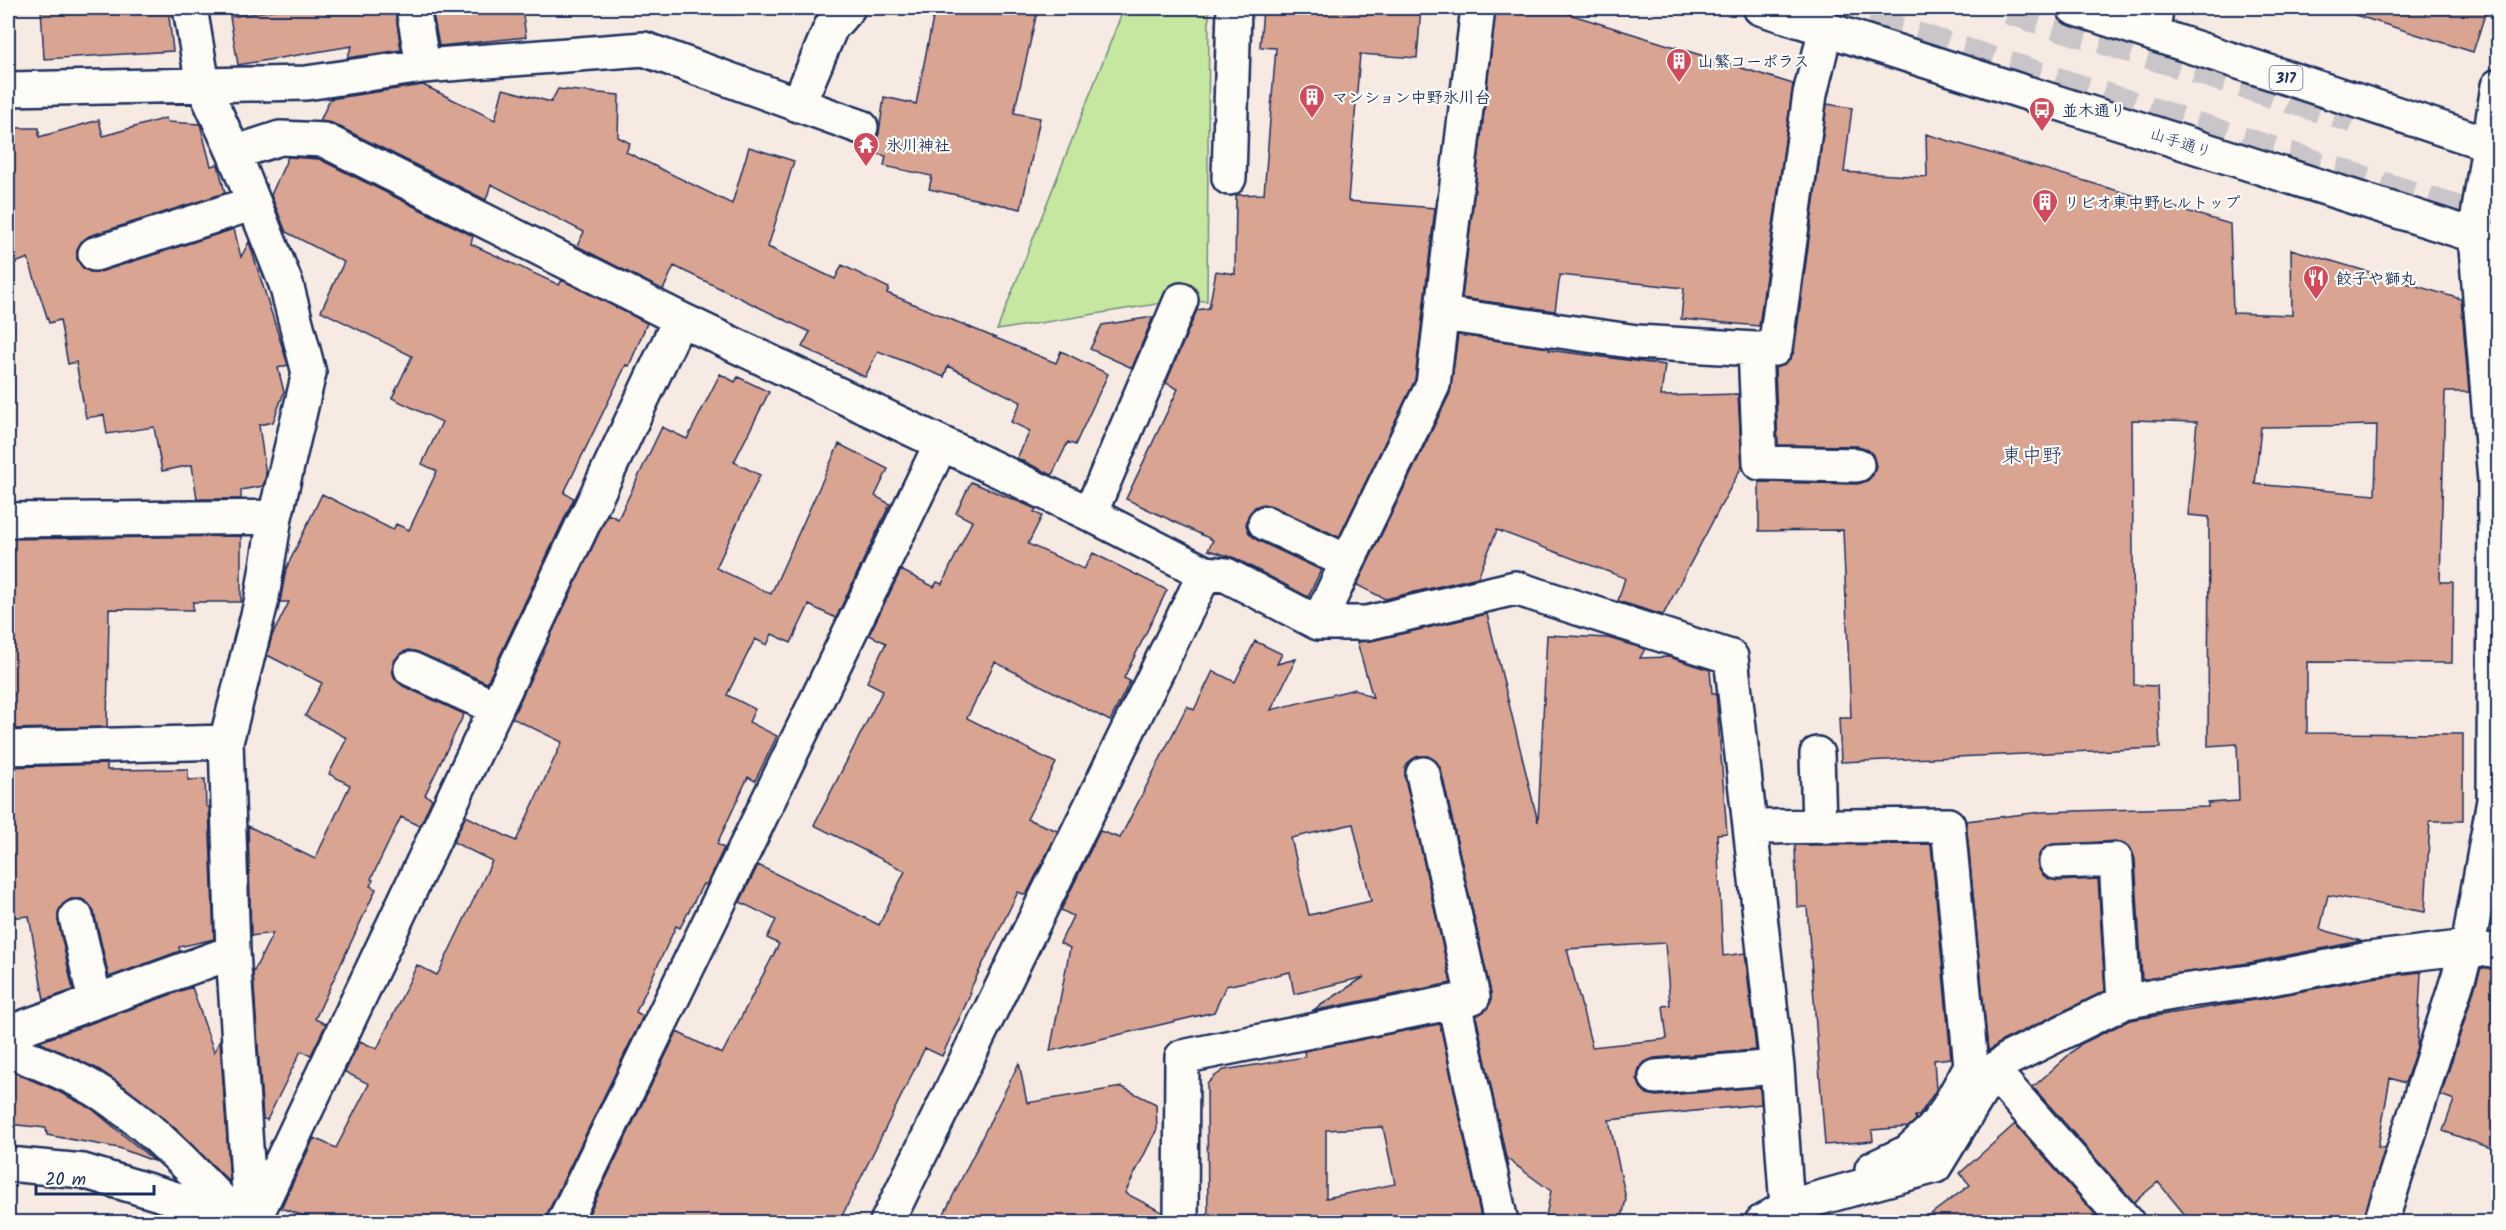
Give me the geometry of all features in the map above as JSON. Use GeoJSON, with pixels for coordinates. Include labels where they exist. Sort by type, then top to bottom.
{"type":"FeatureCollection","features":[{"type":"Feature","properties":{"kind":"street"},"geometry":{"type":"LineString","coordinates":[[190,8],[202,85],[234,153],[285,284],[309,373],[275,516],[261,603],[226,742],[233,952],[247,1221]]}},
{"type":"Feature","properties":{"kind":"street"},"geometry":{"type":"LineString","coordinates":[[413,8],[423,66]]}},
{"type":"Feature","properties":{"kind":"street"},"geometry":{"type":"LineString","coordinates":[[798,105],[831,27],[848,8]]}},
{"type":"Feature","properties":{"kind":"street"},"geometry":{"type":"LineString","coordinates":[[1229,178],[1234,8]]}},
{"type":"Feature","properties":{"kind":"street"},"geometry":{"type":"LineString","coordinates":[[1318,624],[1433,385],[1478,8]]}},
{"type":"Feature","properties":{"kind":"street","name":"山手通り"},"geometry":{"type":"LineString","coordinates":[[1760,8],[2487,240]]}},
{"type":"Feature","properties":{"kind":"street","name":"317"},"geometry":{"type":"LineString","coordinates":[[2074,8],[2154,21],[2494,146]]}},
{"type":"Feature","properties":{"kind":"street"},"geometry":{"type":"LineString","coordinates":[[1442,314],[1637,342],[1775,349],[1810,94],[1826,28]]}},
{"type":"Feature","properties":{"kind":"street"},"geometry":{"type":"LineString","coordinates":[[8,90],[306,82],[423,66],[644,49],[861,127]]}},
{"type":"Feature","properties":{"kind":"street"},"geometry":{"type":"LineString","coordinates":[[2381,1222],[2483,949],[2494,800],[2497,704],[2495,481],[2487,240],[2499,86]]}},
{"type":"Feature","properties":{"kind":"street"},"geometry":{"type":"LineString","coordinates":[[234,153],[280,138],[324,140],[680,319],[1090,514],[1205,573],[1226,575],[1318,624],[1366,623],[1515,588],[1731,657],[1777,1067],[1774,1215],[1935,1166],[1993,1071],[2010,1058],[2124,1002],[2182,991],[2257,981],[2369,959],[2483,949]]}},
{"type":"Feature","properties":{"kind":"street"},"geometry":{"type":"LineString","coordinates":[[95,254],[254,203]]}},
{"type":"Feature","properties":{"kind":"street"},"geometry":{"type":"LineString","coordinates":[[1090,514],[1181,300]]}},
{"type":"Feature","properties":{"kind":"street"},"geometry":{"type":"LineString","coordinates":[[247,1221],[496,708],[680,319]]}},
{"type":"Feature","properties":{"kind":"street"},"geometry":{"type":"LineString","coordinates":[[1755,349],[1761,463],[1857,465]]}},
{"type":"Feature","properties":{"kind":"street"},"geometry":{"type":"LineString","coordinates":[[564,1222],[941,444]]}},
{"type":"Feature","properties":{"kind":"street"},"geometry":{"type":"LineString","coordinates":[[8,520],[275,516]]}},
{"type":"Feature","properties":{"kind":"street"},"geometry":{"type":"LineString","coordinates":[[1265,523],[1348,562]]}},
{"type":"Feature","properties":{"kind":"street"},"geometry":{"type":"LineString","coordinates":[[887,1222],[1205,573]]}},
{"type":"Feature","properties":{"kind":"street"},"geometry":{"type":"LineString","coordinates":[[411,669],[496,708]]}},
{"type":"Feature","properties":{"kind":"street"},"geometry":{"type":"LineString","coordinates":[[8,748],[226,742]]}},
{"type":"Feature","properties":{"kind":"street"},"geometry":{"type":"LineString","coordinates":[[1817,754],[1819,825]]}},
{"type":"Feature","properties":{"kind":"street"},"geometry":{"type":"LineString","coordinates":[[1181,1222],[1182,1057],[1473,997],[1423,774]]}},
{"type":"Feature","properties":{"kind":"street"},"geometry":{"type":"LineString","coordinates":[[1751,827],[1948,825],[1971,1066],[1945,1113],[1932,1130],[1908,1152],[1871,1170],[1865,1186]]}},
{"type":"Feature","properties":{"kind":"street"},"geometry":{"type":"LineString","coordinates":[[2056,862],[2116,860],[2124,1002]]}},
{"type":"Feature","properties":{"kind":"street"},"geometry":{"type":"LineString","coordinates":[[76,917],[95,1001]]}},
{"type":"Feature","properties":{"kind":"street"},"geometry":{"type":"LineString","coordinates":[[8,1033],[233,952]]}},
{"type":"Feature","properties":{"kind":"street"},"geometry":{"type":"LineString","coordinates":[[1454,1002],[1501,1222]]}},
{"type":"Feature","properties":{"kind":"street"},"geometry":{"type":"LineString","coordinates":[[8,1050],[71,1076],[114,1101],[187,1164],[247,1221]]}},
{"type":"Feature","properties":{"kind":"street"},"geometry":{"type":"LineString","coordinates":[[1656,1077],[1777,1067]]}},
{"type":"Feature","properties":{"kind":"street"},"geometry":{"type":"LineString","coordinates":[[1993,1071],[2127,1222]]}},
{"type":"Feature","properties":{"kind":"street"},"geometry":{"type":"LineString","coordinates":[[8,1164],[83,1171],[247,1221]]}},
{"type":"Feature","properties":{"kind":"green space"},"geometry":{"type":"Polygon","coordinates":[[[1124,8],[1209,8],[1207,301],[1181,300],[997,330],[1124,8]]]}},
{"type":"Feature","properties":{"kind":"building"},"geometry":{"type":"Polygon","coordinates":[[[41,8],[168,8],[173,51],[44,59],[41,8]]]}},
{"type":"Feature","properties":{"kind":"building"},"geometry":{"type":"Polygon","coordinates":[[[287,8],[395,8],[401,50],[347,58],[352,46],[238,65],[230,17],[287,8]]]}},
{"type":"Feature","properties":{"kind":"building"},"geometry":{"type":"Polygon","coordinates":[[[432,8],[522,8],[526,37],[439,46],[432,8]]]}},
{"type":"Feature","properties":{"kind":"building"},"geometry":{"type":"Polygon","coordinates":[[[935,8],[1038,8],[1014,113],[1040,118],[1021,209],[929,189],[932,176],[884,166],[886,156],[872,153],[879,133],[884,97],[916,104],[935,8]]]}},
{"type":"Feature","properties":{"kind":"building"},"geometry":{"type":"Polygon","coordinates":[[[1263,8],[1421,8],[1417,58],[1360,54],[1348,201],[1435,208],[1415,380],[1339,537],[1263,504],[1255,507],[1248,516],[1246,525],[1249,533],[1257,540],[1321,570],[1308,597],[1235,558],[1208,550],[1213,540],[1126,499],[1178,389],[1166,383],[1197,310],[1209,308],[1216,271],[1235,274],[1236,195],[1264,194],[1276,48],[1260,47],[1263,8]]]}},
{"type":"Feature","properties":{"kind":"building"},"geometry":{"type":"Polygon","coordinates":[[[1496,8],[1550,8],[1793,84],[1759,326],[1681,319],[1684,288],[1560,275],[1555,311],[1462,298],[1496,8]]]}},
{"type":"Feature","properties":{"kind":"building"},"geometry":{"type":"Polygon","coordinates":[[[2356,8],[2487,8],[2473,52],[2355,15],[2356,8]]]}},
{"type":"Feature","properties":{"kind":"building"},"geometry":{"type":"Polygon","coordinates":[[[423,85],[495,120],[503,89],[551,102],[558,89],[619,95],[618,137],[630,143],[626,152],[732,204],[749,147],[794,161],[768,247],[835,279],[842,265],[889,288],[887,293],[1056,363],[1061,351],[1108,374],[1075,445],[1068,442],[1052,475],[1017,458],[1030,431],[1011,422],[1021,402],[948,366],[944,377],[878,351],[865,377],[802,347],[810,332],[674,266],[663,290],[577,246],[584,232],[491,184],[486,200],[332,123],[320,121],[330,99],[423,85]]]}},
{"type":"Feature","properties":{"kind":"building"},"geometry":{"type":"Polygon","coordinates":[[[1827,104],[1852,108],[1844,172],[1927,177],[1926,134],[2230,224],[2233,313],[2292,315],[2291,249],[2461,299],[2469,392],[2445,392],[2440,582],[2453,582],[2452,663],[2307,662],[2307,733],[2463,734],[2463,821],[2430,821],[2425,912],[2328,895],[2320,929],[2361,941],[2254,962],[2142,980],[2135,859],[2131,849],[2124,843],[2115,841],[2047,846],[2040,853],[2037,862],[2040,871],[2047,878],[2057,881],[2098,879],[2105,991],[2002,1041],[1988,1051],[1966,821],[2042,812],[2208,807],[2208,803],[2239,801],[2237,744],[2208,746],[2209,517],[2188,515],[2197,422],[2132,420],[2134,685],[2157,686],[2160,748],[1841,762],[1839,718],[1851,718],[1843,530],[1759,531],[1759,482],[1857,484],[1867,481],[1873,475],[1876,466],[1873,455],[1867,449],[1858,446],[1778,445],[1775,368],[1784,365],[1794,352],[1827,104]],[[2377,425],[2261,427],[2255,484],[2375,495],[2377,425]]]}},
{"type":"Feature","properties":{"kind":"building"},"geometry":{"type":"Polygon","coordinates":[[[166,118],[167,122],[200,124],[211,166],[218,164],[225,193],[89,236],[81,242],[77,251],[77,259],[83,268],[90,272],[100,272],[234,229],[241,257],[249,242],[288,365],[278,368],[284,392],[273,422],[259,425],[266,475],[263,486],[241,490],[241,499],[197,499],[192,465],[162,471],[154,427],[107,434],[104,415],[86,418],[76,362],[68,364],[60,320],[49,323],[28,258],[8,266],[8,128],[39,128],[39,137],[99,120],[103,136],[166,118]]]}},
{"type":"Feature","properties":{"kind":"building"},"geometry":{"type":"Polygon","coordinates":[[[288,157],[319,159],[473,236],[471,244],[559,285],[562,280],[647,323],[629,366],[626,365],[564,493],[574,498],[487,683],[418,652],[409,650],[401,653],[394,661],[392,671],[395,679],[403,686],[464,714],[425,795],[432,799],[420,826],[401,817],[371,879],[373,880],[370,886],[376,889],[315,1019],[326,1024],[311,1055],[301,1051],[267,1120],[263,1119],[253,973],[273,933],[251,936],[248,826],[315,859],[350,785],[329,774],[347,738],[305,716],[322,683],[267,655],[272,636],[289,602],[280,602],[286,569],[322,494],[393,530],[396,524],[409,530],[437,471],[422,464],[442,422],[392,398],[412,356],[321,311],[344,262],[286,232],[271,195],[288,157]]]}},
{"type":"Feature","properties":{"kind":"building"},"geometry":{"type":"Polygon","coordinates":[[[1153,317],[1132,368],[1090,349],[1102,325],[1153,317]]]}},
{"type":"Feature","properties":{"kind":"building"},"geometry":{"type":"Polygon","coordinates":[[[1458,335],[1665,365],[1661,396],[1738,394],[1742,466],[1663,615],[1618,601],[1625,578],[1497,530],[1478,577],[1385,599],[1357,585],[1450,393],[1458,335]]]}},
{"type":"Feature","properties":{"kind":"building"},"geometry":{"type":"Polygon","coordinates":[[[720,374],[735,382],[738,377],[769,392],[734,462],[760,475],[716,568],[771,594],[839,444],[888,469],[875,496],[890,504],[836,618],[809,605],[791,643],[772,634],[767,645],[755,639],[727,695],[755,709],[749,722],[777,736],[755,781],[748,777],[717,844],[724,848],[706,885],[703,884],[680,928],[676,926],[636,1012],[643,1016],[545,1222],[321,1222],[281,1208],[314,1138],[336,1148],[369,1084],[345,1072],[360,1041],[377,1049],[417,965],[437,975],[492,861],[453,842],[466,816],[516,841],[562,742],[512,718],[608,514],[618,519],[662,427],[687,439],[720,374]]]}},
{"type":"Feature","properties":{"kind":"building"},"geometry":{"type":"Polygon","coordinates":[[[971,482],[1036,509],[1034,512],[1042,516],[1028,544],[1084,569],[1093,553],[1167,590],[1124,678],[1130,681],[1110,721],[995,662],[967,718],[1056,763],[1027,819],[1058,831],[1026,895],[1018,892],[969,992],[971,993],[942,1056],[925,1048],[839,1222],[585,1222],[677,1032],[722,1054],[779,944],[767,938],[776,920],[740,902],[758,865],[879,925],[905,871],[814,825],[883,690],[867,682],[886,643],[869,635],[901,570],[934,587],[937,582],[942,584],[972,521],[956,513],[971,482]]]}},
{"type":"Feature","properties":{"kind":"building"},"geometry":{"type":"Polygon","coordinates":[[[241,536],[241,602],[193,602],[193,610],[109,609],[107,727],[8,729],[8,539],[241,536]]]}},
{"type":"Feature","properties":{"kind":"building"},"geometry":{"type":"Polygon","coordinates":[[[1487,614],[1538,822],[1547,635],[1608,638],[1645,649],[1640,658],[1669,657],[1710,670],[1712,693],[1716,693],[1727,833],[1717,834],[1723,956],[1745,953],[1756,1050],[1654,1058],[1639,1068],[1637,1079],[1647,1094],[1657,1096],[1760,1087],[1761,1104],[1609,1120],[1626,1199],[1621,1222],[1561,1222],[1562,1218],[1546,1216],[1551,1191],[1506,1158],[1476,1016],[1486,1010],[1491,1002],[1491,993],[1441,770],[1436,761],[1428,756],[1418,756],[1410,761],[1405,768],[1405,778],[1451,983],[1312,1011],[1364,977],[1294,994],[1290,972],[1226,986],[1214,1012],[1050,1051],[1070,948],[1060,943],[1073,916],[1061,910],[1100,831],[1120,838],[1187,706],[1194,710],[1213,671],[1235,682],[1255,641],[1282,654],[1277,664],[1296,659],[1271,710],[1355,689],[1373,698],[1357,642],[1371,641],[1487,614]],[[1353,824],[1291,838],[1309,915],[1371,901],[1353,824]],[[1665,943],[1567,949],[1592,1047],[1667,1039],[1663,1006],[1670,1005],[1665,943]]]}},
{"type":"Feature","properties":{"kind":"building"},"geometry":{"type":"Polygon","coordinates":[[[107,764],[107,770],[188,769],[188,780],[205,779],[206,806],[209,807],[214,939],[179,947],[180,951],[109,977],[94,912],[82,899],[71,899],[63,904],[58,912],[58,921],[73,990],[44,1000],[29,916],[8,918],[8,767],[107,764]]]}},
{"type":"Feature","properties":{"kind":"building"},"geometry":{"type":"Polygon","coordinates":[[[1931,844],[1951,1058],[1934,1060],[1936,1090],[1919,1116],[1915,1116],[1916,1120],[1908,1127],[1872,1130],[1873,1141],[1825,1145],[1807,907],[1797,907],[1795,845],[1931,844]]]}},
{"type":"Feature","properties":{"kind":"building"},"geometry":{"type":"Polygon","coordinates":[[[2481,968],[2499,970],[2499,1151],[2443,1131],[2454,1100],[2441,1095],[2481,968]]]}},
{"type":"Feature","properties":{"kind":"building"},"geometry":{"type":"Polygon","coordinates":[[[2421,972],[2417,1047],[2405,1083],[2390,1078],[2378,1147],[2385,1148],[2363,1222],[2191,1222],[2158,1182],[2134,1202],[2033,1087],[2081,1044],[2130,1020],[2372,978],[2421,972]]]}},
{"type":"Feature","properties":{"kind":"building"},"geometry":{"type":"Polygon","coordinates":[[[192,987],[214,1052],[220,1040],[230,1182],[176,1129],[125,1087],[98,1069],[39,1042],[192,987]]]}},
{"type":"Feature","properties":{"kind":"building"},"geometry":{"type":"Polygon","coordinates":[[[1440,1024],[1482,1222],[1208,1222],[1207,1084],[1224,1070],[1305,1057],[1304,1051],[1440,1024]],[[1383,1127],[1326,1130],[1326,1198],[1395,1184],[1383,1127]]]}},
{"type":"Feature","properties":{"kind":"building"},"geometry":{"type":"Polygon","coordinates":[[[1019,1063],[1027,1103],[1122,1087],[1156,1104],[1157,1129],[1125,1193],[1162,1212],[1162,1222],[940,1222],[1019,1063]]]}},
{"type":"Feature","properties":{"kind":"building"},"geometry":{"type":"Polygon","coordinates":[[[8,1070],[92,1109],[156,1162],[119,1148],[47,1135],[46,1128],[8,1124],[8,1070]]]}},
{"type":"Feature","properties":{"kind":"building"},"geometry":{"type":"Polygon","coordinates":[[[2015,1124],[2102,1222],[1920,1222],[1970,1185],[1960,1173],[2015,1124]]]}},
{"type":"Feature","properties":{"kind":"tunnel"},"geometry":{"type":"LineString","coordinates":[[1821,8],[2498,225]]}},
{"type":"Feature","properties":{"kind":"tunnel"},"geometry":{"type":"LineString","coordinates":[[2009,8],[2354,117]]}},
{"type":"Feature","properties":{"kind":"place","name":"山繁コーポラス"},"geometry":{"type":"Point","coordinates":[1679,84]}},
{"type":"Feature","properties":{"kind":"place","name":"マンション中野氷川台"},"geometry":{"type":"Point","coordinates":[1312,120]}},
{"type":"Feature","properties":{"kind":"place","name":"並木通り"},"geometry":{"type":"Point","coordinates":[2042,133]}},
{"type":"Feature","properties":{"kind":"place","name":"氷川神社"},"geometry":{"type":"Point","coordinates":[866,168]}},
{"type":"Feature","properties":{"kind":"place","name":"リビオ東中野ヒルトップ"},"geometry":{"type":"Point","coordinates":[2045,225]}},
{"type":"Feature","properties":{"kind":"place","name":"餃子や獅丸"},"geometry":{"type":"Point","coordinates":[2316,301]}},
{"type":"Feature","properties":{"kind":"district","name":"東中野"},"geometry":{"type":"Point","coordinates":[2032,455]}}]}
